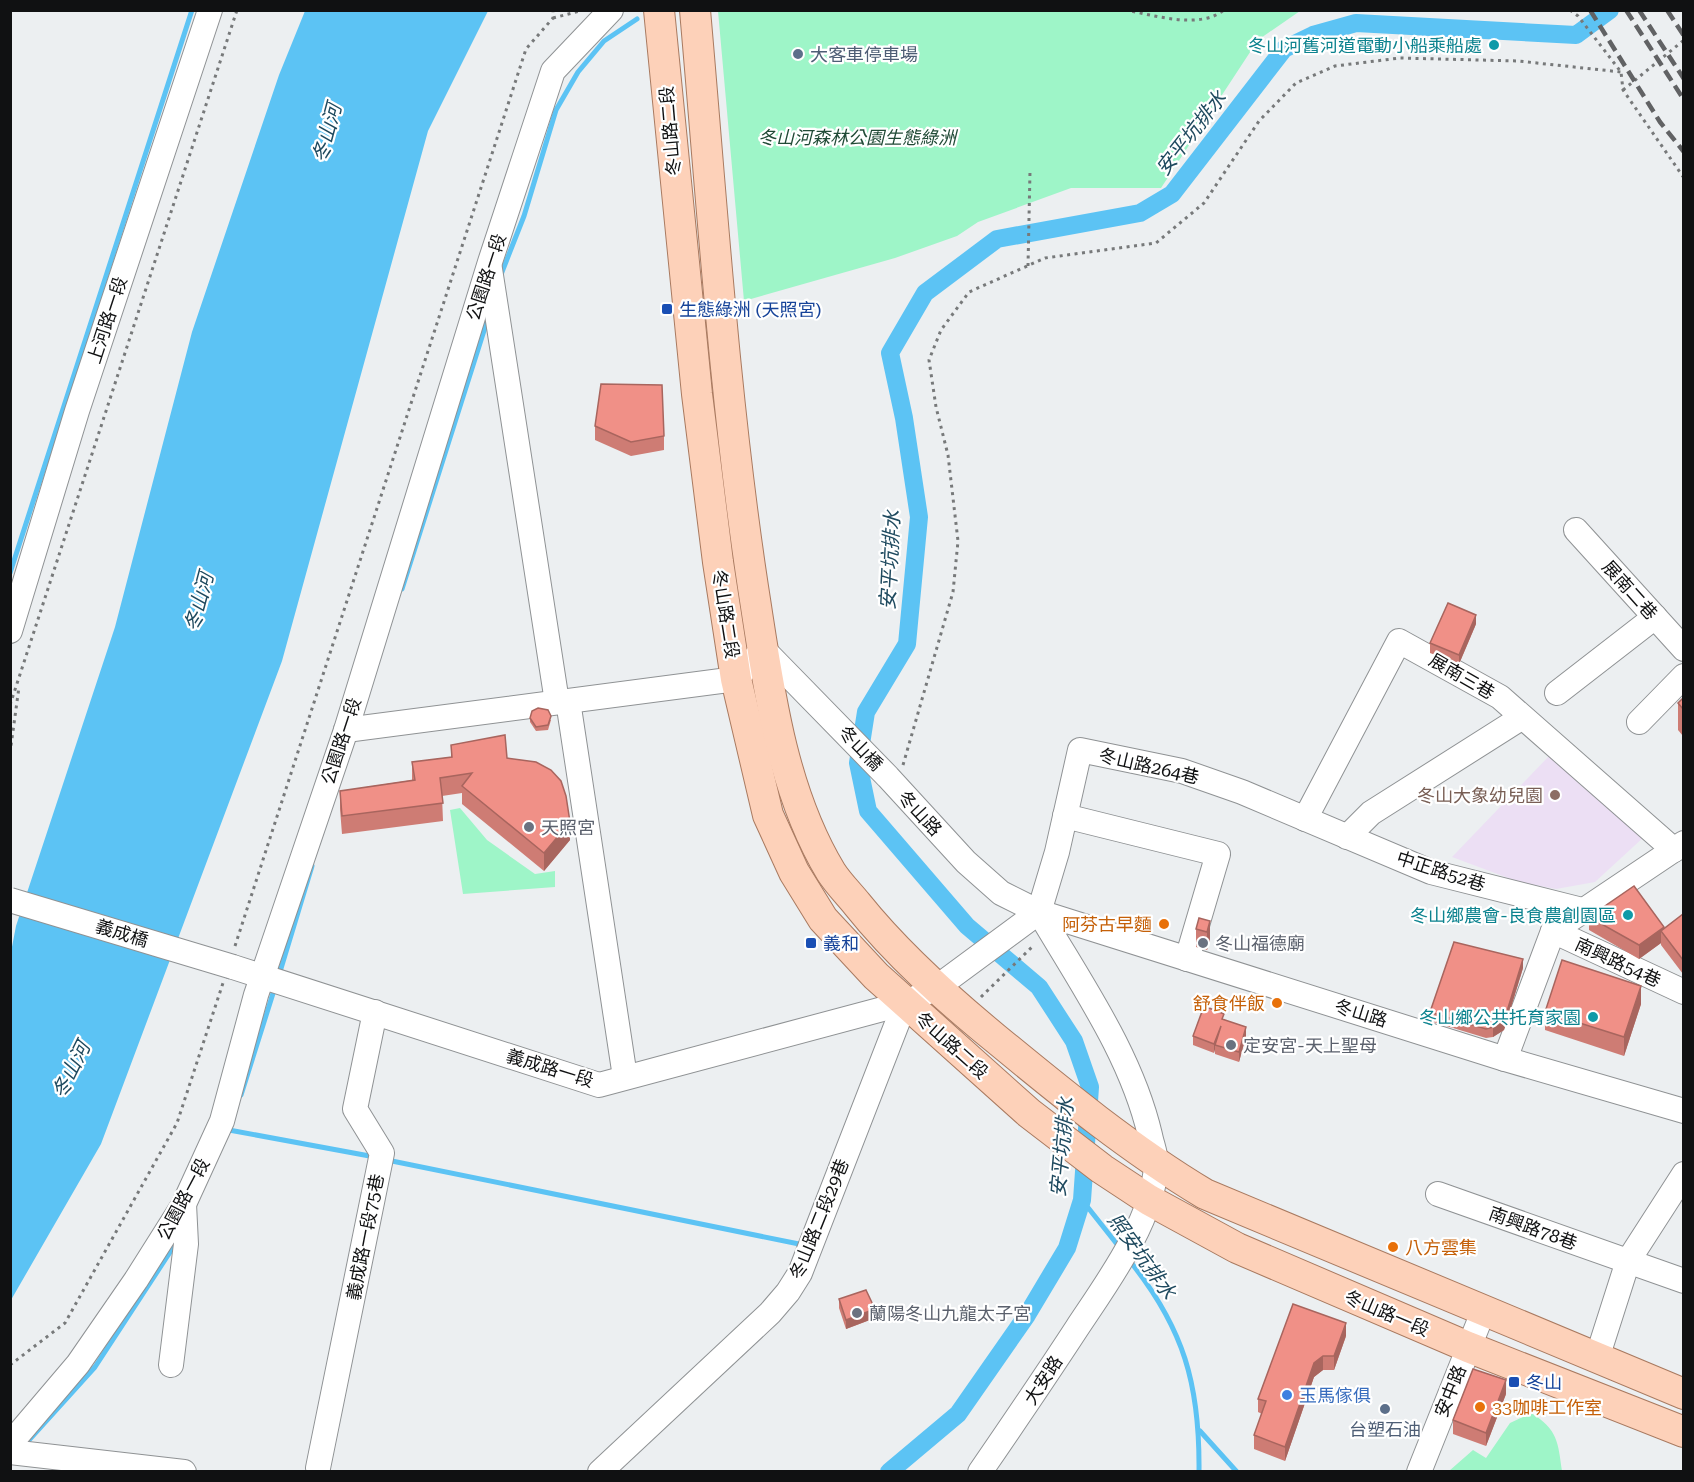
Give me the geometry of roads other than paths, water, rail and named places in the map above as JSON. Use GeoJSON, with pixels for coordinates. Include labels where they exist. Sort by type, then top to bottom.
{"type":"FeatureCollection","features":[{"type":"Feature","properties":{"kind":"main road","name":"冬山路二段"},"geometry":{"type":"LineString","coordinates":[[659,10],[698,405],[718,562],[736,679],[768,815],[794,872],[823,919],[905,1003],[1029,1113],[1102,1169]]}},
{"type":"Feature","properties":{"kind":"main road","name":"冬山路二段"},"geometry":{"type":"LineString","coordinates":[[695,10],[727,392],[738,486],[763,648],[778,726],[798,804],[832,872],[884,938],[936,988],[1049,1083],[1156,1165]]}},
{"type":"Feature","properties":{"kind":"main road"},"geometry":{"type":"LineString","coordinates":[[1156,1165],[1205,1194],[1683,1394]]}},
{"type":"Feature","properties":{"kind":"main road","name":"冬山路一段"},"geometry":{"type":"LineString","coordinates":[[1102,1169],[1145,1210],[1468,1347],[1683,1432]]}},
{"type":"Feature","properties":{"kind":"street","name":"上河路一段"},"geometry":{"type":"LineString","coordinates":[[10,631],[77,411],[210,10]]}},
{"type":"Feature","properties":{"kind":"street","name":"公園路一段"},"geometry":{"type":"LineString","coordinates":[[10,1444],[78,1364],[136,1280],[184,1203],[222,1121],[256,995],[346,730],[489,262],[554,71],[611,10]]}},
{"type":"Feature","properties":{"kind":"street"},"geometry":{"type":"LineString","coordinates":[[489,262],[624,1077]]}},
{"type":"Feature","properties":{"kind":"street","name":"展南二巷"},"geometry":{"type":"LineString","coordinates":[[1576,531],[1673,631]]}},
{"type":"Feature","properties":{"kind":"street"},"geometry":{"type":"LineString","coordinates":[[1557,693],[1673,631]]}},
{"type":"Feature","properties":{"kind":"street","name":"展南三巷"},"geometry":{"type":"LineString","coordinates":[[1305,819],[1399,641],[1500,698],[1521,718],[1679,846]]}},
{"type":"Feature","properties":{"kind":"street"},"geometry":{"type":"LineString","coordinates":[[346,730],[736,679],[763,648]]}},
{"type":"Feature","properties":{"kind":"street","name":"冬山橋"},"geometry":{"type":"LineString","coordinates":[[763,648],[892,782]]}},
{"type":"Feature","properties":{"kind":"street"},"geometry":{"type":"LineString","coordinates":[[1639,722],[1683,676]]}},
{"type":"Feature","properties":{"kind":"street"},"geometry":{"type":"LineString","coordinates":[[1347,837],[1371,813],[1521,718]]}},
{"type":"Feature","properties":{"kind":"street","name":"冬山路264巷"},"geometry":{"type":"LineString","coordinates":[[1039,912],[1080,750],[1182,771],[1242,792],[1305,819]]}},
{"type":"Feature","properties":{"kind":"street","name":"冬山路"},"geometry":{"type":"LineString","coordinates":[[892,782],[975,870],[1001,893],[1039,912],[1505,1059],[1683,1110]]}},
{"type":"Feature","properties":{"kind":"street"},"geometry":{"type":"LineString","coordinates":[[1065,816],[1218,854],[1187,959]]}},
{"type":"Feature","properties":{"kind":"street","name":"中正路52巷"},"geometry":{"type":"LineString","coordinates":[[1305,819],[1431,872],[1582,910]]}},
{"type":"Feature","properties":{"kind":"street"},"geometry":{"type":"LineString","coordinates":[[1505,1059],[1553,931],[1679,846]]}},
{"type":"Feature","properties":{"kind":"street","name":"義成橋"},"geometry":{"type":"LineString","coordinates":[[10,900],[231,964]]}},
{"type":"Feature","properties":{"kind":"street"},"geometry":{"type":"LineString","coordinates":[[905,1003],[936,988],[1039,912],[1111,1035],[1130,1073],[1144,1112],[1156,1165]]}},
{"type":"Feature","properties":{"kind":"street","name":"南興路54巷"},"geometry":{"type":"LineString","coordinates":[[1553,931],[1683,992]]}},
{"type":"Feature","properties":{"kind":"street","name":"義成路一段"},"geometry":{"type":"LineString","coordinates":[[231,964],[599,1085],[905,1003]]}},
{"type":"Feature","properties":{"kind":"street","name":"冬山路二段29巷"},"geometry":{"type":"LineString","coordinates":[[600,1472],[770,1313],[788,1292],[800,1273],[905,1003]]}},
{"type":"Feature","properties":{"kind":"street","name":"義成路一段75巷"},"geometry":{"type":"LineString","coordinates":[[318,1468],[382,1153],[355,1109],[375,1012]]}},
{"type":"Feature","properties":{"kind":"street","name":"大安路"},"geometry":{"type":"LineString","coordinates":[[980,1472],[1026,1407],[1104,1287],[1145,1210],[1156,1165]]}},
{"type":"Feature","properties":{"kind":"street"},"geometry":{"type":"LineString","coordinates":[[1597,1358],[1628,1261],[1683,1173]]}},
{"type":"Feature","properties":{"kind":"street","name":"南興路78巷"},"geometry":{"type":"LineString","coordinates":[[1438,1194],[1683,1281]]}},
{"type":"Feature","properties":{"kind":"street"},"geometry":{"type":"LineString","coordinates":[[171,1365],[186,1244],[184,1203]]}},
{"type":"Feature","properties":{"kind":"street","name":"安中路"},"geometry":{"type":"LineString","coordinates":[[1419,1472],[1483,1312]]}},
{"type":"Feature","properties":{"kind":"street"},"geometry":{"type":"LineString","coordinates":[[10,1452],[184,1472]]}},
{"type":"Feature","properties":{"kind":"water","name":"冬山河"},"geometry":{"type":"Polygon","coordinates":[[[305,11],[488,11],[428,131],[282,661],[101,1144],[11,1300],[11,952],[16,926],[115,627],[192,332],[279,75],[305,11]]]}},
{"type":"Feature","properties":{"kind":"waterway"},"geometry":{"type":"LineString","coordinates":[[10,573],[192,10]]}},
{"type":"Feature","properties":{"kind":"waterway","name":"安平坑排水"},"geometry":{"type":"LineString","coordinates":[[889,1472],[958,1414],[1027,1315],[1067,1248],[1082,1200],[1090,1087],[1074,1041],[1039,987],[967,926],[868,811],[858,763],[866,712],[907,644],[919,517],[904,418],[890,353],[925,293],[997,239],[1140,213],[1172,194],[1284,49],[1313,35],[1356,23],[1576,35],[1610,10]]}},
{"type":"Feature","properties":{"kind":"waterway"},"geometry":{"type":"LineString","coordinates":[[500,277],[524,216],[556,110],[578,72],[604,41],[637,19]]}},
{"type":"Feature","properties":{"kind":"waterway"},"geometry":{"type":"LineString","coordinates":[[402,589],[488,318]]}},
{"type":"Feature","properties":{"kind":"waterway"},"geometry":{"type":"LineString","coordinates":[[279,975],[312,866]]}},
{"type":"Feature","properties":{"kind":"waterway"},"geometry":{"type":"LineString","coordinates":[[241,1095],[275,987]]}},
{"type":"Feature","properties":{"kind":"waterway"},"geometry":{"type":"LineString","coordinates":[[229,1130],[375,1157]]}},
{"type":"Feature","properties":{"kind":"waterway"},"geometry":{"type":"LineString","coordinates":[[387,1160],[804,1245]]}},
{"type":"Feature","properties":{"kind":"waterway","name":"照安坑排水"},"geometry":{"type":"LineString","coordinates":[[1082,1200],[1120,1248]]}},
{"type":"Feature","properties":{"kind":"waterway"},"geometry":{"type":"LineString","coordinates":[[29,1440],[95,1367],[176,1243]]}},
{"type":"Feature","properties":{"kind":"waterway","name":"照安坑排水"},"geometry":{"type":"LineString","coordinates":[[1129,1260],[1163,1310],[1176,1334],[1185,1359],[1196,1412],[1199,1472]]}},
{"type":"Feature","properties":{"kind":"waterway"},"geometry":{"type":"LineString","coordinates":[[1200,1431],[1237,1472]]}},
{"type":"Feature","properties":{"kind":"railway"},"geometry":{"type":"LineString","coordinates":[[1590,10],[1660,122],[1684,152]]}},
{"type":"Feature","properties":{"kind":"railway"},"geometry":{"type":"LineString","coordinates":[[1626,10],[1684,100]]}},
{"type":"Feature","properties":{"kind":"railway"},"geometry":{"type":"LineString","coordinates":[[1639,10],[1684,79]]}},
{"type":"Feature","properties":{"kind":"railway"},"geometry":{"type":"LineString","coordinates":[[1667,10],[1684,36]]}},
{"type":"Feature","properties":{"kind":"place","name":"冬山河舊河道電動小船乘船處"},"geometry":{"type":"Point","coordinates":[1494,45]}},
{"type":"Feature","properties":{"kind":"place","name":"大客車停車場"},"geometry":{"type":"Point","coordinates":[798,54]}},
{"type":"Feature","properties":{"kind":"place","name":"生態綠洲 (天照宮)"},"geometry":{"type":"Point","coordinates":[667,309]}},
{"type":"Feature","properties":{"kind":"place","name":"冬山大象幼兒園"},"geometry":{"type":"Point","coordinates":[1555,795]}},
{"type":"Feature","properties":{"kind":"place","name":"天照宮"},"geometry":{"type":"Point","coordinates":[529,827]}},
{"type":"Feature","properties":{"kind":"place","name":"冬山鄉農會-良食農創園區"},"geometry":{"type":"Point","coordinates":[1628,915]}},
{"type":"Feature","properties":{"kind":"place","name":"阿芬古早麵"},"geometry":{"type":"Point","coordinates":[1164,924]}},
{"type":"Feature","properties":{"kind":"place","name":"義和"},"geometry":{"type":"Point","coordinates":[811,943]}},
{"type":"Feature","properties":{"kind":"place","name":"冬山福德廟"},"geometry":{"type":"Point","coordinates":[1203,943]}},
{"type":"Feature","properties":{"kind":"place","name":"舒食伴飯"},"geometry":{"type":"Point","coordinates":[1277,1003]}},
{"type":"Feature","properties":{"kind":"place","name":"冬山鄉公共托育家園"},"geometry":{"type":"Point","coordinates":[1593,1017]}},
{"type":"Feature","properties":{"kind":"place","name":"定安宮-天上聖母"},"geometry":{"type":"Point","coordinates":[1231,1045]}},
{"type":"Feature","properties":{"kind":"place","name":"八方雲集"},"geometry":{"type":"Point","coordinates":[1393,1247]}},
{"type":"Feature","properties":{"kind":"place","name":"蘭陽冬山九龍太子宮"},"geometry":{"type":"Point","coordinates":[857,1313]}},
{"type":"Feature","properties":{"kind":"place","name":"冬山"},"geometry":{"type":"Point","coordinates":[1514,1382]}},
{"type":"Feature","properties":{"kind":"place","name":"玉馬傢俱"},"geometry":{"type":"Point","coordinates":[1287,1395]}},
{"type":"Feature","properties":{"kind":"place","name":"33咖啡工作室"},"geometry":{"type":"Point","coordinates":[1480,1407]}},
{"type":"Feature","properties":{"kind":"place","name":"台塑石油"},"geometry":{"type":"Point","coordinates":[1385,1409]}},
{"type":"Feature","properties":{"kind":"park label","name":"冬山河森林公園生態綠洲"},"geometry":{"type":"Point","coordinates":[857,137]}}]}
